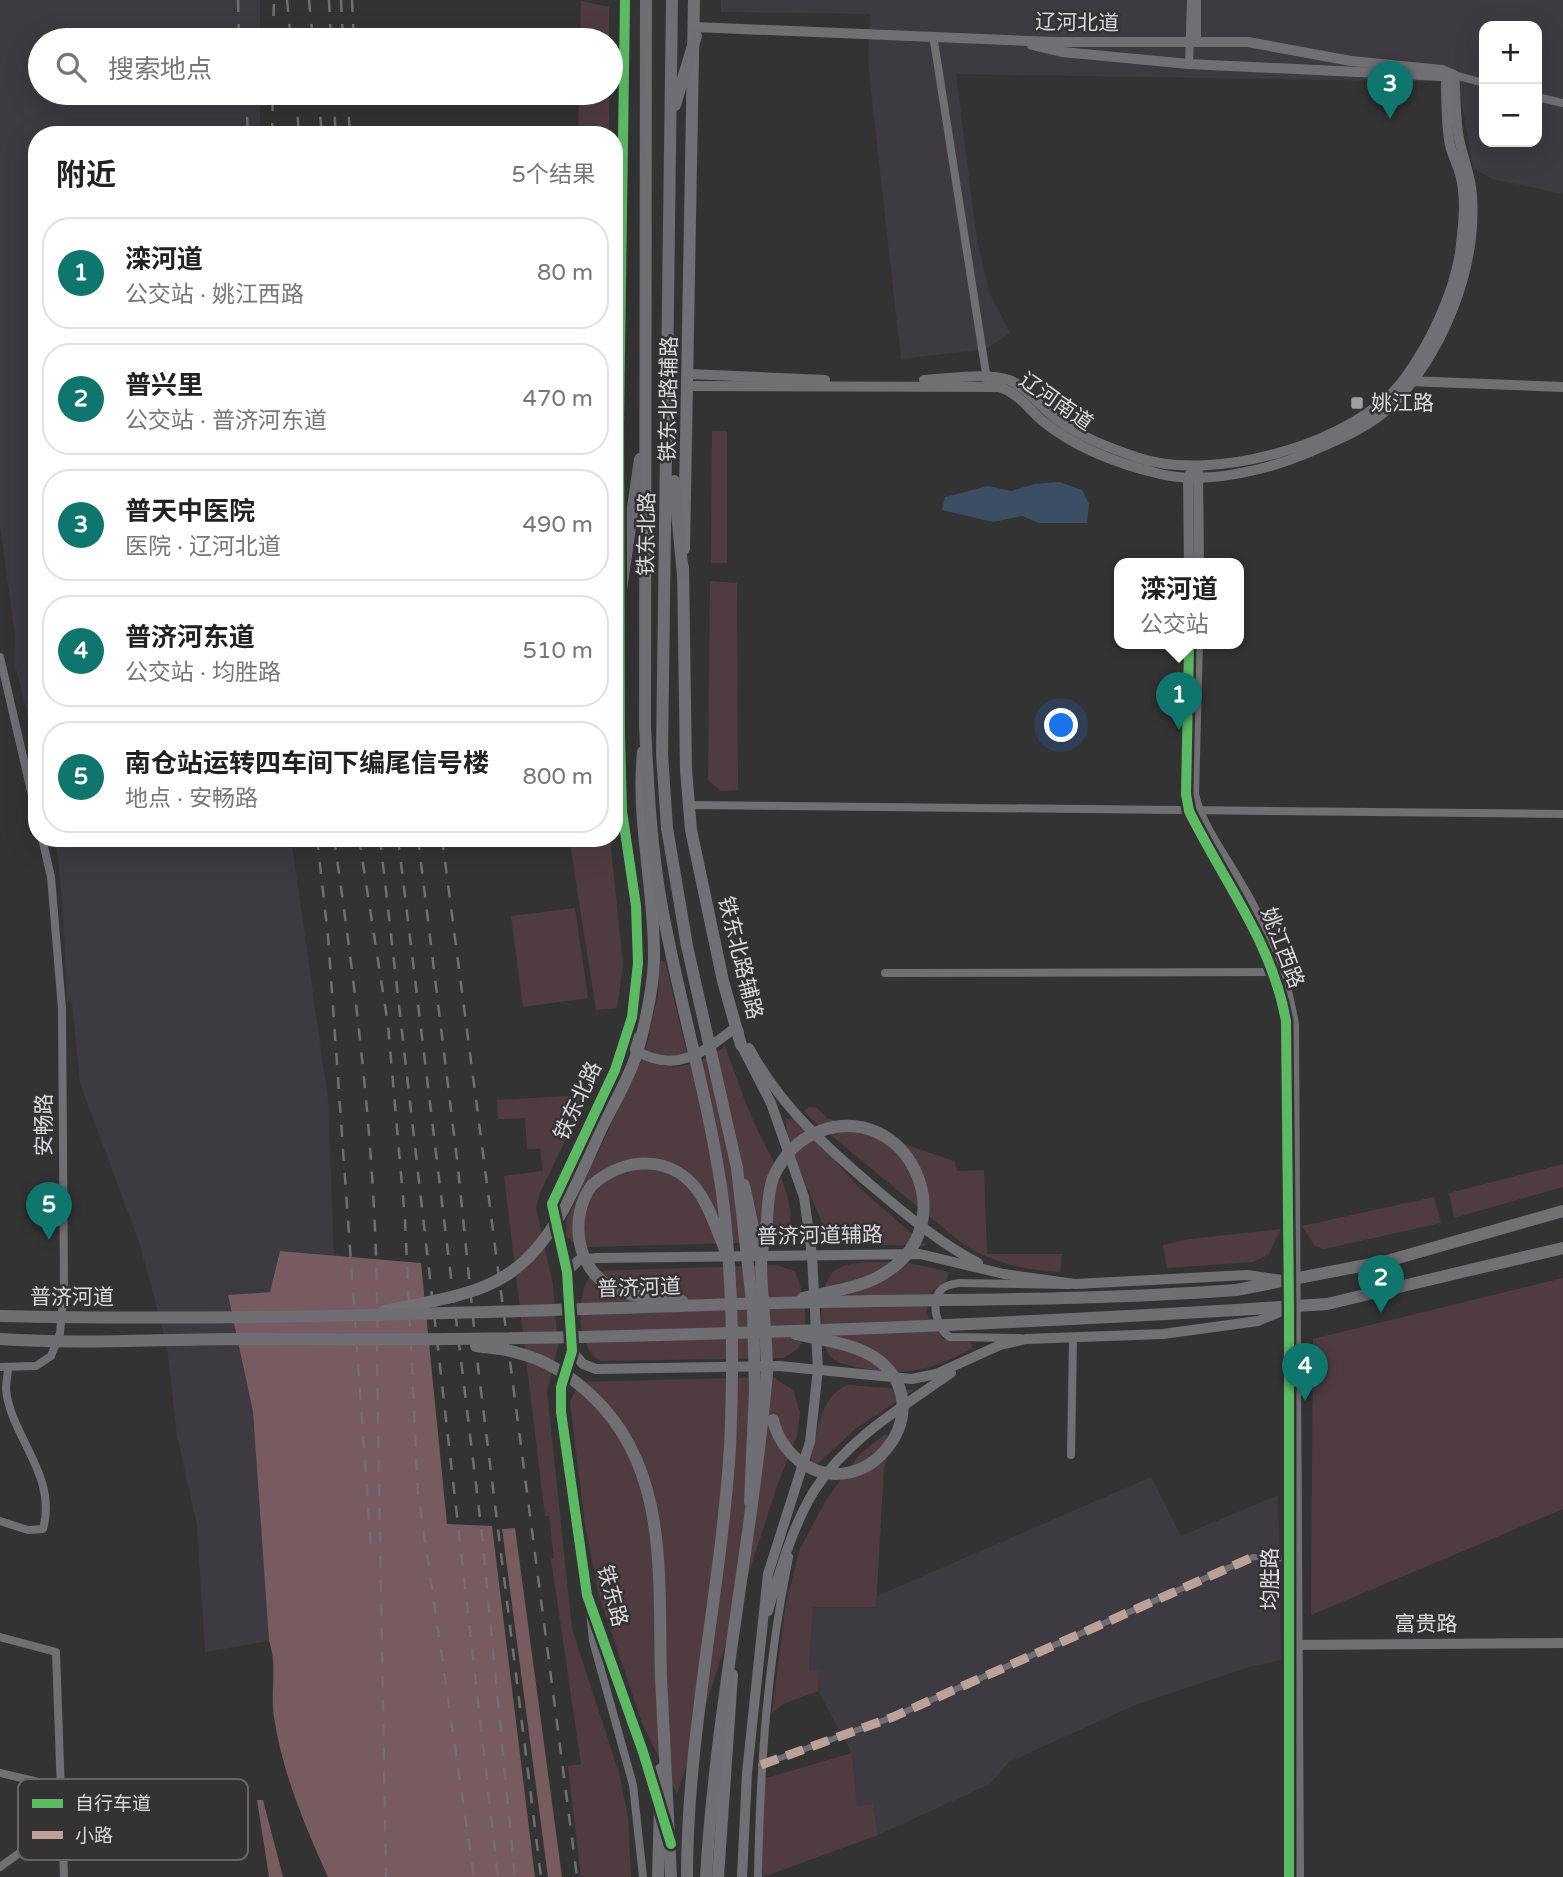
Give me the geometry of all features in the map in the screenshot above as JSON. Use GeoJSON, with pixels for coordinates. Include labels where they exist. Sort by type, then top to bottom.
{"type":"FeatureCollection","features":[{"type":"Feature","properties":{"kind":"highway","name":"铁东北路"},"geometry":{"type":"LineString","coordinates":[[646,0],[645,727],[653,844],[661,900],[721,1190],[733,1312],[734,1372],[727,1500],[691,1791],[687,1877]]}},
{"type":"Feature","properties":{"kind":"highway","name":"铁东北路"},"geometry":{"type":"LineString","coordinates":[[672,0],[662,754],[667,828],[687,946],[737,1168],[753,1311],[755,1401],[750,1502]]}},
{"type":"Feature","properties":{"kind":"highway"},"geometry":{"type":"LineString","coordinates":[[671,118],[695,32]]}},
{"type":"Feature","properties":{"kind":"highway"},"geometry":{"type":"LineString","coordinates":[[668,419],[683,575]]}},
{"type":"Feature","properties":{"kind":"highway"},"geometry":{"type":"LineString","coordinates":[[623,576],[645,421]]}},
{"type":"Feature","properties":{"kind":"highway"},"geometry":{"type":"LineString","coordinates":[[761,1268],[772,1180],[785,1157],[799,1143],[831,1128],[859,1127],[884,1135],[905,1154],[920,1183],[924,1208],[919,1234],[909,1253],[892,1269],[868,1281],[786,1303]]}},
{"type":"Feature","properties":{"kind":"highway"},"geometry":{"type":"LineString","coordinates":[[707,1305],[627,1293],[601,1280],[587,1263],[580,1243],[578,1225],[583,1200],[597,1180],[621,1167],[640,1162],[670,1168],[685,1177],[702,1197],[727,1254]]}},
{"type":"Feature","properties":{"kind":"highway"},"geometry":{"type":"LineString","coordinates":[[737,1168],[750,1203],[761,1268],[767,1373],[775,1431],[788,1451],[812,1469],[832,1473],[864,1468],[884,1454],[895,1439],[901,1419],[902,1399],[897,1384],[882,1363],[863,1351],[779,1329]]}},
{"type":"Feature","properties":{"kind":"highway","name":"普济河道"},"geometry":{"type":"LineString","coordinates":[[0,1316],[372,1314],[786,1303],[1089,1299],[1236,1290]]}},
{"type":"Feature","properties":{"kind":"highway"},"geometry":{"type":"LineString","coordinates":[[0,1339],[68,1343],[253,1339],[448,1341],[1236,1310]]}},
{"type":"Feature","properties":{"kind":"highway"},"geometry":{"type":"LineString","coordinates":[[448,1341],[517,1353],[549,1365],[582,1387],[625,1433],[641,1465],[653,1511],[662,1740],[671,1877]]}},
{"type":"Feature","properties":{"kind":"highway"},"geometry":{"type":"LineString","coordinates":[[706,1877],[718,1732],[750,1502],[761,1446],[767,1373]]}},
{"type":"Feature","properties":{"kind":"main road","name":"铁东北路辅路"},"geometry":{"type":"LineString","coordinates":[[694,0],[689,380],[683,575],[686,770],[698,868],[741,1045]]}},
{"type":"Feature","properties":{"kind":"main road"},"geometry":{"type":"LineString","coordinates":[[372,1314],[478,1288],[509,1274],[529,1258],[549,1233],[567,1201],[619,1093],[636,1056],[653,984],[653,926],[640,802],[645,727]]}},
{"type":"Feature","properties":{"kind":"main road"},"geometry":{"type":"LineString","coordinates":[[1236,1290],[1399,1258],[1563,1211]]}},
{"type":"Feature","properties":{"kind":"main road"},"geometry":{"type":"LineString","coordinates":[[1236,1310],[1293,1308],[1419,1284],[1563,1248]]}},
{"type":"Feature","properties":{"kind":"main road"},"geometry":{"type":"LineString","coordinates":[[718,1877],[735,1625]]}},
{"type":"Feature","properties":{"kind":"main road","name":"铁东路"},"geometry":{"type":"LineString","coordinates":[[658,1877],[662,1740]]}},
{"type":"Feature","properties":{"kind":"street"},"geometry":{"type":"LineString","coordinates":[[623,137],[625,0]]}},
{"type":"Feature","properties":{"kind":"street"},"geometry":{"type":"LineString","coordinates":[[1191,0],[1193,40]]}},
{"type":"Feature","properties":{"kind":"street"},"geometry":{"type":"LineString","coordinates":[[1189,64],[1197,0]]}},
{"type":"Feature","properties":{"kind":"street","name":"辽河北道"},"geometry":{"type":"LineString","coordinates":[[695,32],[1054,42],[1193,40],[1287,47],[1351,61],[1428,68],[1479,82]]}},
{"type":"Feature","properties":{"kind":"street","name":"辽河北道"},"geometry":{"type":"LineString","coordinates":[[695,32],[1031,45],[1062,52],[1189,64],[1450,76]]}},
{"type":"Feature","properties":{"kind":"street"},"geometry":{"type":"LineString","coordinates":[[934,41],[987,382]]}},
{"type":"Feature","properties":{"kind":"street"},"geometry":{"type":"LineString","coordinates":[[1450,76],[1449,141],[1463,190],[1460,251],[1447,299],[1408,381],[1563,387]]}},
{"type":"Feature","properties":{"kind":"street"},"geometry":{"type":"LineString","coordinates":[[1542,98],[1563,103]]}},
{"type":"Feature","properties":{"kind":"street","name":"辽河南道"},"geometry":{"type":"LineString","coordinates":[[689,380],[987,382],[1002,379],[1017,384],[1059,421],[1085,438],[1142,458],[1174,465],[1236,463],[1288,451],[1368,411],[1408,381]]}},
{"type":"Feature","properties":{"kind":"street","name":"辽河南道"},"geometry":{"type":"LineString","coordinates":[[987,382],[1016,394],[1044,422],[1094,452],[1162,474],[1188,477],[1259,468],[1296,458],[1361,428],[1387,410],[1408,381]]}},
{"type":"Feature","properties":{"kind":"street"},"geometry":{"type":"LineString","coordinates":[[1194,465],[1199,476],[1199,558]]}},
{"type":"Feature","properties":{"kind":"street"},"geometry":{"type":"LineString","coordinates":[[1189,558],[1188,477],[1194,465]]}},
{"type":"Feature","properties":{"kind":"street","name":"姚江西路"},"geometry":{"type":"LineString","coordinates":[[1189,649],[1186,794],[1245,908],[1273,972],[1286,1021],[1293,1280]]}},
{"type":"Feature","properties":{"kind":"street","name":"姚江西路"},"geometry":{"type":"LineString","coordinates":[[1198,649],[1193,811],[1264,926],[1288,986],[1294,1025],[1293,1280]]}},
{"type":"Feature","properties":{"kind":"street"},"geometry":{"type":"LineString","coordinates":[[0,657],[28,778]]}},
{"type":"Feature","properties":{"kind":"street","name":"铁东北路"},"geometry":{"type":"LineString","coordinates":[[572,1351],[567,1272],[552,1204],[615,1070],[629,1028],[638,963],[636,906],[628,865],[623,784]]}},
{"type":"Feature","properties":{"kind":"street"},"geometry":{"type":"LineString","coordinates":[[690,805],[1563,814]]}},
{"type":"Feature","properties":{"kind":"street","name":"安畅路"},"geometry":{"type":"LineString","coordinates":[[4,1367],[36,1366],[51,1356],[60,1333],[64,1287],[62,1009],[51,877],[44,847]]}},
{"type":"Feature","properties":{"kind":"street"},"geometry":{"type":"LineString","coordinates":[[885,973],[1273,972]]}},
{"type":"Feature","properties":{"kind":"street"},"geometry":{"type":"LineString","coordinates":[[629,1028],[635,1049],[650,1059],[674,1060],[698,1056],[736,1027],[761,1072],[826,1148],[944,1243],[991,1270]]}},
{"type":"Feature","properties":{"kind":"street"},"geometry":{"type":"LineString","coordinates":[[741,1045],[771,1103],[804,1197],[812,1256],[818,1369],[810,1442],[773,1553],[747,1773],[742,1877]]}},
{"type":"Feature","properties":{"kind":"street","name":"普济河道辅路"},"geometry":{"type":"LineString","coordinates":[[567,1272],[579,1260],[597,1258],[920,1254],[991,1270],[1075,1284]]}},
{"type":"Feature","properties":{"kind":"street","name":"普济河道辅路"},"geometry":{"type":"LineString","coordinates":[[1293,1280],[1247,1275],[1056,1287],[959,1283],[948,1286],[938,1295],[937,1320],[944,1334],[950,1336],[1073,1339],[1163,1334],[1258,1321],[1293,1308]]}},
{"type":"Feature","properties":{"kind":"street","name":"均胜路"},"geometry":{"type":"LineString","coordinates":[[1293,1280],[1298,1877]]}},
{"type":"Feature","properties":{"kind":"street","name":"均胜路"},"geometry":{"type":"LineString","coordinates":[[1289,1877],[1295,1645],[1290,1559],[1293,1308]]}},
{"type":"Feature","properties":{"kind":"street","name":"普济河道辅路"},"geometry":{"type":"LineString","coordinates":[[572,1351],[583,1364],[596,1369],[779,1366],[912,1379],[936,1374],[966,1363],[1000,1345],[1026,1339]]}},
{"type":"Feature","properties":{"kind":"street"},"geometry":{"type":"LineString","coordinates":[[1071,1455],[1073,1339]]}},
{"type":"Feature","properties":{"kind":"street","name":"铁东路"},"geometry":{"type":"LineString","coordinates":[[572,1351],[561,1387],[561,1412],[587,1595],[628,1707],[670,1844]]}},
{"type":"Feature","properties":{"kind":"street"},"geometry":{"type":"LineString","coordinates":[[762,1631],[793,1535],[815,1491],[858,1441],[966,1363]]}},
{"type":"Feature","properties":{"kind":"street"},"geometry":{"type":"LineString","coordinates":[[0,1521],[28,1530],[43,1529],[47,1513],[36,1467],[6,1391],[4,1367]]}},
{"type":"Feature","properties":{"kind":"street"},"geometry":{"type":"LineString","coordinates":[[758,1877],[761,1765],[772,1646],[793,1535]]}},
{"type":"Feature","properties":{"kind":"street"},"geometry":{"type":"LineString","coordinates":[[761,1765],[892,1717],[1253,1558],[1290,1559]]}},
{"type":"Feature","properties":{"kind":"street"},"geometry":{"type":"LineString","coordinates":[[587,1595],[593,1641],[633,1785],[643,1877]]}},
{"type":"Feature","properties":{"kind":"street"},"geometry":{"type":"LineString","coordinates":[[0,1637],[55,1652],[60,1779]]}},
{"type":"Feature","properties":{"kind":"street","name":"富贵路"},"geometry":{"type":"LineString","coordinates":[[1295,1645],[1563,1643]]}},
{"type":"Feature","properties":{"kind":"street"},"geometry":{"type":"LineString","coordinates":[[0,1773],[25,1779]]}},
{"type":"Feature","properties":{"kind":"street"},"geometry":{"type":"LineString","coordinates":[[0,1867],[18,1854]]}},
{"type":"Feature","properties":{"kind":"shaded area"},"geometry":{"type":"Polygon","coordinates":[[[0,0],[260,0],[260,28],[28,28],[28,105],[260,105],[260,126],[28,126],[28,716],[14,661],[15,636],[0,525],[0,0]]]}},
{"type":"Feature","properties":{"kind":"shaded area"},"geometry":{"type":"Polygon","coordinates":[[[721,0],[1563,0],[1563,194],[1492,179],[1473,168],[1458,82],[956,74],[977,240],[990,294],[1010,333],[986,349],[901,359],[868,61],[870,14],[721,12],[721,0]]]}},
{"type":"Feature","properties":{"kind":"shaded area"},"geometry":{"type":"Polygon","coordinates":[[[581,1],[609,7],[609,28],[580,28],[581,1]]]}},
{"type":"Feature","properties":{"kind":"shaded area"},"geometry":{"type":"Polygon","coordinates":[[[579,105],[609,105],[609,126],[578,126],[579,105]]]}},
{"type":"Feature","properties":{"kind":"shaded area"},"geometry":{"type":"Polygon","coordinates":[[[712,431],[727,431],[727,563],[711,563],[712,431]]]}},
{"type":"Feature","properties":{"kind":"shaded area"},"geometry":{"type":"Polygon","coordinates":[[[710,581],[737,583],[738,790],[721,791],[708,780],[710,581]]]}},
{"type":"Feature","properties":{"kind":"shaded area"},"geometry":{"type":"Polygon","coordinates":[[[57,847],[292,847],[328,1100],[334,1255],[280,1251],[270,1292],[228,1295],[253,1412],[269,1641],[205,1652],[197,1525],[177,1436],[167,1346],[140,1245],[80,1083],[72,1004],[67,1000],[57,847]]]}},
{"type":"Feature","properties":{"kind":"shaded area"},"geometry":{"type":"Polygon","coordinates":[[[570,847],[611,847],[623,965],[617,1008],[596,1010],[570,847]]]}},
{"type":"Feature","properties":{"kind":"shaded area"},"geometry":{"type":"Polygon","coordinates":[[[575,908],[588,998],[523,1007],[511,916],[575,908]]]}},
{"type":"Feature","properties":{"kind":"shaded area"},"geometry":{"type":"Polygon","coordinates":[[[660,961],[665,962],[687,1054],[666,1057],[645,1052],[658,995],[660,961]]]}},
{"type":"Feature","properties":{"kind":"shaded area"},"geometry":{"type":"Polygon","coordinates":[[[725,1046],[752,1118],[788,1197],[791,1215],[786,1229],[779,1237],[769,1242],[587,1247],[575,1244],[566,1235],[567,1218],[642,1059],[664,1066],[685,1065],[706,1058],[725,1046]]]}},
{"type":"Feature","properties":{"kind":"shaded area"},"geometry":{"type":"Polygon","coordinates":[[[587,1095],[540,1193],[536,1208],[553,1284],[558,1347],[547,1391],[572,1629],[619,1773],[628,1817],[631,1877],[581,1877],[568,1766],[581,1764],[551,1559],[554,1558],[549,1516],[545,1516],[504,1176],[543,1171],[540,1149],[527,1149],[525,1118],[498,1119],[497,1100],[587,1095]]]}},
{"type":"Feature","properties":{"kind":"shaded area"},"geometry":{"type":"Polygon","coordinates":[[[809,1107],[817,1108],[827,1118],[954,1161],[957,1171],[984,1170],[987,1254],[1062,1254],[1060,1272],[1009,1264],[963,1244],[810,1118],[804,1111],[809,1107]]]}},
{"type":"Feature","properties":{"kind":"shaded area"},"geometry":{"type":"Polygon","coordinates":[[[798,1118],[858,1187],[926,1246],[843,1244],[829,1239],[787,1140],[786,1119],[798,1118]]]}},
{"type":"Feature","properties":{"kind":"shaded area"},"geometry":{"type":"Polygon","coordinates":[[[1563,1164],[1563,1187],[1454,1218],[1449,1193],[1563,1164]]]}},
{"type":"Feature","properties":{"kind":"shaded area"},"geometry":{"type":"Polygon","coordinates":[[[1434,1197],[1441,1223],[1324,1249],[1315,1246],[1302,1226],[1434,1197]]]}},
{"type":"Feature","properties":{"kind":"shaded area"},"geometry":{"type":"Polygon","coordinates":[[[1281,1229],[1268,1255],[1253,1262],[1167,1268],[1163,1245],[1189,1239],[1281,1229]]]}},
{"type":"Feature","properties":{"kind":"shaded area"},"geometry":{"type":"Polygon","coordinates":[[[280,1251],[421,1263],[447,1524],[492,1526],[535,1877],[328,1877],[303,1818],[283,1758],[274,1717],[273,1660],[269,1641],[253,1412],[228,1295],[270,1292],[280,1251]]]}},
{"type":"Feature","properties":{"kind":"shaded area"},"geometry":{"type":"Polygon","coordinates":[[[906,1262],[949,1272],[946,1281],[931,1292],[926,1313],[943,1339],[970,1342],[973,1348],[919,1370],[893,1372],[861,1368],[831,1357],[823,1339],[822,1312],[826,1285],[831,1275],[837,1269],[852,1264],[906,1262]]]}},
{"type":"Feature","properties":{"kind":"shaded area"},"geometry":{"type":"Polygon","coordinates":[[[776,1265],[794,1271],[801,1288],[806,1320],[798,1348],[784,1358],[601,1361],[592,1354],[586,1344],[582,1332],[581,1304],[583,1291],[594,1271],[776,1265]]]}},
{"type":"Feature","properties":{"kind":"shaded area"},"geometry":{"type":"Polygon","coordinates":[[[1563,1278],[1563,1509],[1311,1615],[1313,1339],[1563,1278]]]}},
{"type":"Feature","properties":{"kind":"shaded area"},"geometry":{"type":"Polygon","coordinates":[[[773,1377],[793,1390],[800,1412],[797,1435],[776,1489],[677,1794],[642,1723],[599,1595],[585,1525],[570,1402],[579,1382],[773,1377]]]}},
{"type":"Feature","properties":{"kind":"shaded area"},"geometry":{"type":"Polygon","coordinates":[[[848,1385],[914,1390],[855,1429],[808,1473],[824,1410],[830,1399],[848,1385]]]}},
{"type":"Feature","properties":{"kind":"shaded area"},"geometry":{"type":"Polygon","coordinates":[[[884,1435],[893,1436],[884,1468],[876,1607],[813,1607],[809,1670],[819,1671],[818,1691],[783,1704],[772,1713],[786,1603],[800,1549],[826,1500],[859,1455],[884,1435]]]}},
{"type":"Feature","properties":{"kind":"shaded area"},"geometry":{"type":"Polygon","coordinates":[[[1151,1477],[1181,1536],[1278,1495],[1281,1660],[1249,1667],[1135,1705],[1009,1762],[990,1784],[878,1835],[873,1805],[857,1806],[852,1753],[818,1691],[819,1671],[809,1671],[813,1607],[876,1607],[877,1596],[1151,1477]]]}},
{"type":"Feature","properties":{"kind":"shaded area"},"geometry":{"type":"Polygon","coordinates":[[[515,1528],[562,1877],[548,1877],[502,1529],[515,1528]]]}},
{"type":"Feature","properties":{"kind":"shaded area"},"geometry":{"type":"Polygon","coordinates":[[[852,1753],[857,1806],[873,1804],[878,1835],[763,1877],[763,1779],[852,1753]]]}},
{"type":"Feature","properties":{"kind":"shaded area"},"geometry":{"type":"Polygon","coordinates":[[[257,1800],[263,1800],[283,1877],[269,1877],[257,1800]]]}},
{"type":"Feature","properties":{"kind":"water"},"geometry":{"type":"Polygon","coordinates":[[[1059,482],[1082,490],[1089,504],[1087,523],[1039,523],[1022,516],[993,522],[942,510],[945,497],[988,486],[1012,491],[1034,484],[1059,482]]]}},
{"type":"Feature","properties":{"kind":"railway"},"geometry":{"type":"LineString","coordinates":[[238,0],[239,28]]}},
{"type":"Feature","properties":{"kind":"railway"},"geometry":{"type":"LineString","coordinates":[[273,28],[274,0]]}},
{"type":"Feature","properties":{"kind":"railway"},"geometry":{"type":"LineString","coordinates":[[287,0],[290,28]]}},
{"type":"Feature","properties":{"kind":"railway"},"geometry":{"type":"LineString","coordinates":[[309,0],[312,28]]}},
{"type":"Feature","properties":{"kind":"railway"},"geometry":{"type":"LineString","coordinates":[[329,0],[330,28]]}},
{"type":"Feature","properties":{"kind":"railway"},"geometry":{"type":"LineString","coordinates":[[341,0],[342,28]]}},
{"type":"Feature","properties":{"kind":"railway"},"geometry":{"type":"LineString","coordinates":[[352,0],[353,28]]}},
{"type":"Feature","properties":{"kind":"railway"},"geometry":{"type":"LineString","coordinates":[[247,105],[248,126]]}},
{"type":"Feature","properties":{"kind":"railway"},"geometry":{"type":"LineString","coordinates":[[272,126],[273,105]]}},
{"type":"Feature","properties":{"kind":"railway"},"geometry":{"type":"LineString","coordinates":[[297,105],[298,126]]}},
{"type":"Feature","properties":{"kind":"railway"},"geometry":{"type":"LineString","coordinates":[[319,105],[321,126]]}},
{"type":"Feature","properties":{"kind":"railway"},"geometry":{"type":"LineString","coordinates":[[334,105],[335,126]]}},
{"type":"Feature","properties":{"kind":"railway"},"geometry":{"type":"LineString","coordinates":[[348,105],[349,126]]}},
{"type":"Feature","properties":{"kind":"railway"},"geometry":{"type":"LineString","coordinates":[[318,847],[328,936],[371,1547]]}},
{"type":"Feature","properties":{"kind":"railway"},"geometry":{"type":"LineString","coordinates":[[335,847],[366,1099],[375,1230],[386,1877]]}},
{"type":"Feature","properties":{"kind":"railway"},"geometry":{"type":"LineString","coordinates":[[360,847],[388,1025],[405,1220],[418,1493],[474,1877]]}},
{"type":"Feature","properties":{"kind":"railway"},"geometry":{"type":"LineString","coordinates":[[381,847],[498,1877]]}},
{"type":"Feature","properties":{"kind":"railway"},"geometry":{"type":"LineString","coordinates":[[399,847],[481,1526],[515,1877]]}},
{"type":"Feature","properties":{"kind":"railway"},"geometry":{"type":"LineString","coordinates":[[419,847],[458,1168],[478,1367],[541,1877]]}},
{"type":"Feature","properties":{"kind":"railway"},"geometry":{"type":"LineString","coordinates":[[443,847],[577,1877]]}},
{"type":"Feature","properties":{"kind":"marked path"},"geometry":{"type":"LineString","coordinates":[[761,1765],[893,1717],[1253,1557],[1290,1559]]}},
{"type":"Feature","properties":{"kind":"cycle path"},"geometry":{"type":"LineString","coordinates":[[623,141],[625,0]]}},
{"type":"Feature","properties":{"kind":"cycle path"},"geometry":{"type":"LineString","coordinates":[[1189,649],[1186,794],[1189,811],[1258,939],[1270,965],[1286,1021],[1289,1877]]}},
{"type":"Feature","properties":{"kind":"cycle path"},"geometry":{"type":"LineString","coordinates":[[623,818],[636,906],[638,963],[632,1017],[615,1070],[552,1204],[567,1272],[572,1351],[561,1387],[561,1412],[587,1595],[643,1752],[671,1844]]}},
{"type":"Feature","properties":{"kind":"place","name":"普天中医院"},"geometry":{"type":"Point","coordinates":[1390,119]}},
{"type":"Feature","properties":{"kind":"place","name":"姚江路"},"geometry":{"type":"Point","coordinates":[1357,403]}},
{"type":"Feature","properties":{"kind":"place","name":"滦河道"},"geometry":{"type":"Point","coordinates":[1179,730]}},
{"type":"Feature","properties":{"kind":"place","name":"南仓站运转四车间下编尾信号楼"},"geometry":{"type":"Point","coordinates":[49,1240]}},
{"type":"Feature","properties":{"kind":"place","name":"普兴里"},"geometry":{"type":"Point","coordinates":[1381,1313]}},
{"type":"Feature","properties":{"kind":"place","name":"普济河东道"},"geometry":{"type":"Point","coordinates":[1305,1401]}}]}
